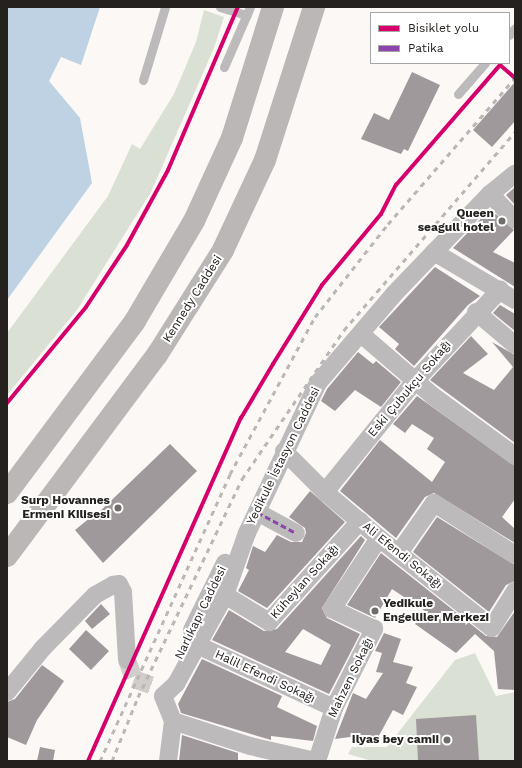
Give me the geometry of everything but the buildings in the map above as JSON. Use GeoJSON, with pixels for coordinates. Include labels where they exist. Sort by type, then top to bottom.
{"type":"FeatureCollection","features":[{"type":"Feature","properties":{"kind":"highway"},"geometry":{"type":"LineString","coordinates":[[7,494],[135,321],[194,221],[232,138],[273,7]]}},
{"type":"Feature","properties":{"kind":"highway","name":"Kennedy Caddesi"},"geometry":{"type":"LineString","coordinates":[[7,556],[157,355],[223,250],[265,160],[314,7]]}},
{"type":"Feature","properties":{"kind":"street","name":"Yedikule İstasyon Caddesi"},"geometry":{"type":"LineString","coordinates":[[173,720],[163,696],[176,684],[225,595],[247,533],[284,451],[318,383],[434,252],[490,194],[515,174]]}},
{"type":"Feature","properties":{"kind":"street"},"geometry":{"type":"LineString","coordinates":[[490,194],[515,220]]}},
{"type":"Feature","properties":{"kind":"street"},"geometry":{"type":"LineString","coordinates":[[434,252],[515,300]]}},
{"type":"Feature","properties":{"kind":"street","name":"Eski Çubukçu Sokağı"},"geometry":{"type":"LineString","coordinates":[[325,492],[414,381],[476,312],[500,290]]}},
{"type":"Feature","properties":{"kind":"street"},"geometry":{"type":"LineString","coordinates":[[476,312],[515,345]]}},
{"type":"Feature","properties":{"kind":"street"},"geometry":{"type":"LineString","coordinates":[[361,334],[414,381],[515,456]]}},
{"type":"Feature","properties":{"kind":"street","name":"Ali Efendi Sokağı"},"geometry":{"type":"LineString","coordinates":[[284,451],[325,492],[379,538],[492,628],[515,591]]}},
{"type":"Feature","properties":{"kind":"street"},"geometry":{"type":"LineString","coordinates":[[399,553],[434,503],[515,554]]}},
{"type":"Feature","properties":{"kind":"street"},"geometry":{"type":"LineString","coordinates":[[257,512],[296,534]]}},
{"type":"Feature","properties":{"kind":"street","name":"Küheylan Sokağı"},"geometry":{"type":"LineString","coordinates":[[225,595],[269,622],[360,521]]}},
{"type":"Feature","properties":{"kind":"street","name":"Narlıkapı Caddesi"},"geometry":{"type":"LineString","coordinates":[[153,686],[168,680],[224,565],[247,533]]}},
{"type":"Feature","properties":{"kind":"street","name":"Mahzen Sokağı"},"geometry":{"type":"LineString","coordinates":[[316,761],[334,708],[374,629],[332,610],[379,538]]}},
{"type":"Feature","properties":{"kind":"street"},"geometry":{"type":"LineString","coordinates":[[7,692],[64,627],[95,595],[113,585],[120,584],[123,592],[127,660]]}},
{"type":"Feature","properties":{"kind":"street","name":"Halil Efendi Sokağı"},"geometry":{"type":"LineString","coordinates":[[197,645],[334,708]]}},
{"type":"Feature","properties":{"kind":"street"},"geometry":{"type":"LineString","coordinates":[[168,761],[173,720],[250,746],[316,761]]}},
{"type":"Feature","properties":{"kind":"lane"},"geometry":{"type":"LineString","coordinates":[[143,80],[164,7]]}},
{"type":"Feature","properties":{"kind":"lane"},"geometry":{"type":"LineString","coordinates":[[220,7],[249,11],[224,67]]}},
{"type":"Feature","properties":{"kind":"lane"},"geometry":{"type":"LineString","coordinates":[[458,94],[484,64]]}},
{"type":"Feature","properties":{"kind":"shaded area"},"geometry":{"type":"Polygon","coordinates":[[[204,10],[224,17],[214,48],[151,192],[77,310],[7,395],[7,333],[108,196],[132,144],[140,149],[174,94],[196,42],[204,10]]]}},
{"type":"Feature","properties":{"kind":"shaded area"},"geometry":{"type":"Polygon","coordinates":[[[475,653],[496,696],[515,692],[515,761],[372,761],[348,754],[352,747],[387,747],[455,660],[475,653]]]}},
{"type":"Feature","properties":{"kind":"water"},"geometry":{"type":"Polygon","coordinates":[[[7,7],[100,7],[81,65],[61,57],[49,81],[80,118],[92,183],[7,300],[7,7]]]}},
{"type":"Feature","properties":{"kind":"tunnel"},"geometry":{"type":"LineString","coordinates":[[127,660],[134,679],[153,686]]}},
{"type":"Feature","properties":{"kind":"railway"},"geometry":{"type":"LineString","coordinates":[[100,761],[230,474],[315,317],[388,224],[515,78]]}},
{"type":"Feature","properties":{"kind":"railway"},"geometry":{"type":"LineString","coordinates":[[112,761],[138,697],[242,479],[344,330],[515,132]]}},
{"type":"Feature","properties":{"kind":"marked path"},"geometry":{"type":"LineString","coordinates":[[257,512],[296,533]]}},
{"type":"Feature","properties":{"kind":"cycle path"},"geometry":{"type":"LineString","coordinates":[[7,403],[86,307],[127,245],[168,170],[238,7]]}},
{"type":"Feature","properties":{"kind":"cycle path"},"geometry":{"type":"LineString","coordinates":[[88,761],[241,418],[322,285],[381,214],[396,185],[500,65],[515,78]]}},
{"type":"Feature","properties":{"kind":"place","name":"Queen seagull hotel"},"geometry":{"type":"Point","coordinates":[502,221]}},
{"type":"Feature","properties":{"kind":"place","name":"Surp Hovannes Ermeni Kilisesi"},"geometry":{"type":"Point","coordinates":[118,508]}},
{"type":"Feature","properties":{"kind":"place","name":"Yedikule Engelliler Merkezi"},"geometry":{"type":"Point","coordinates":[375,611]}},
{"type":"Feature","properties":{"kind":"place","name":"Ilyas bey camii"},"geometry":{"type":"Point","coordinates":[447,740]}}]}
